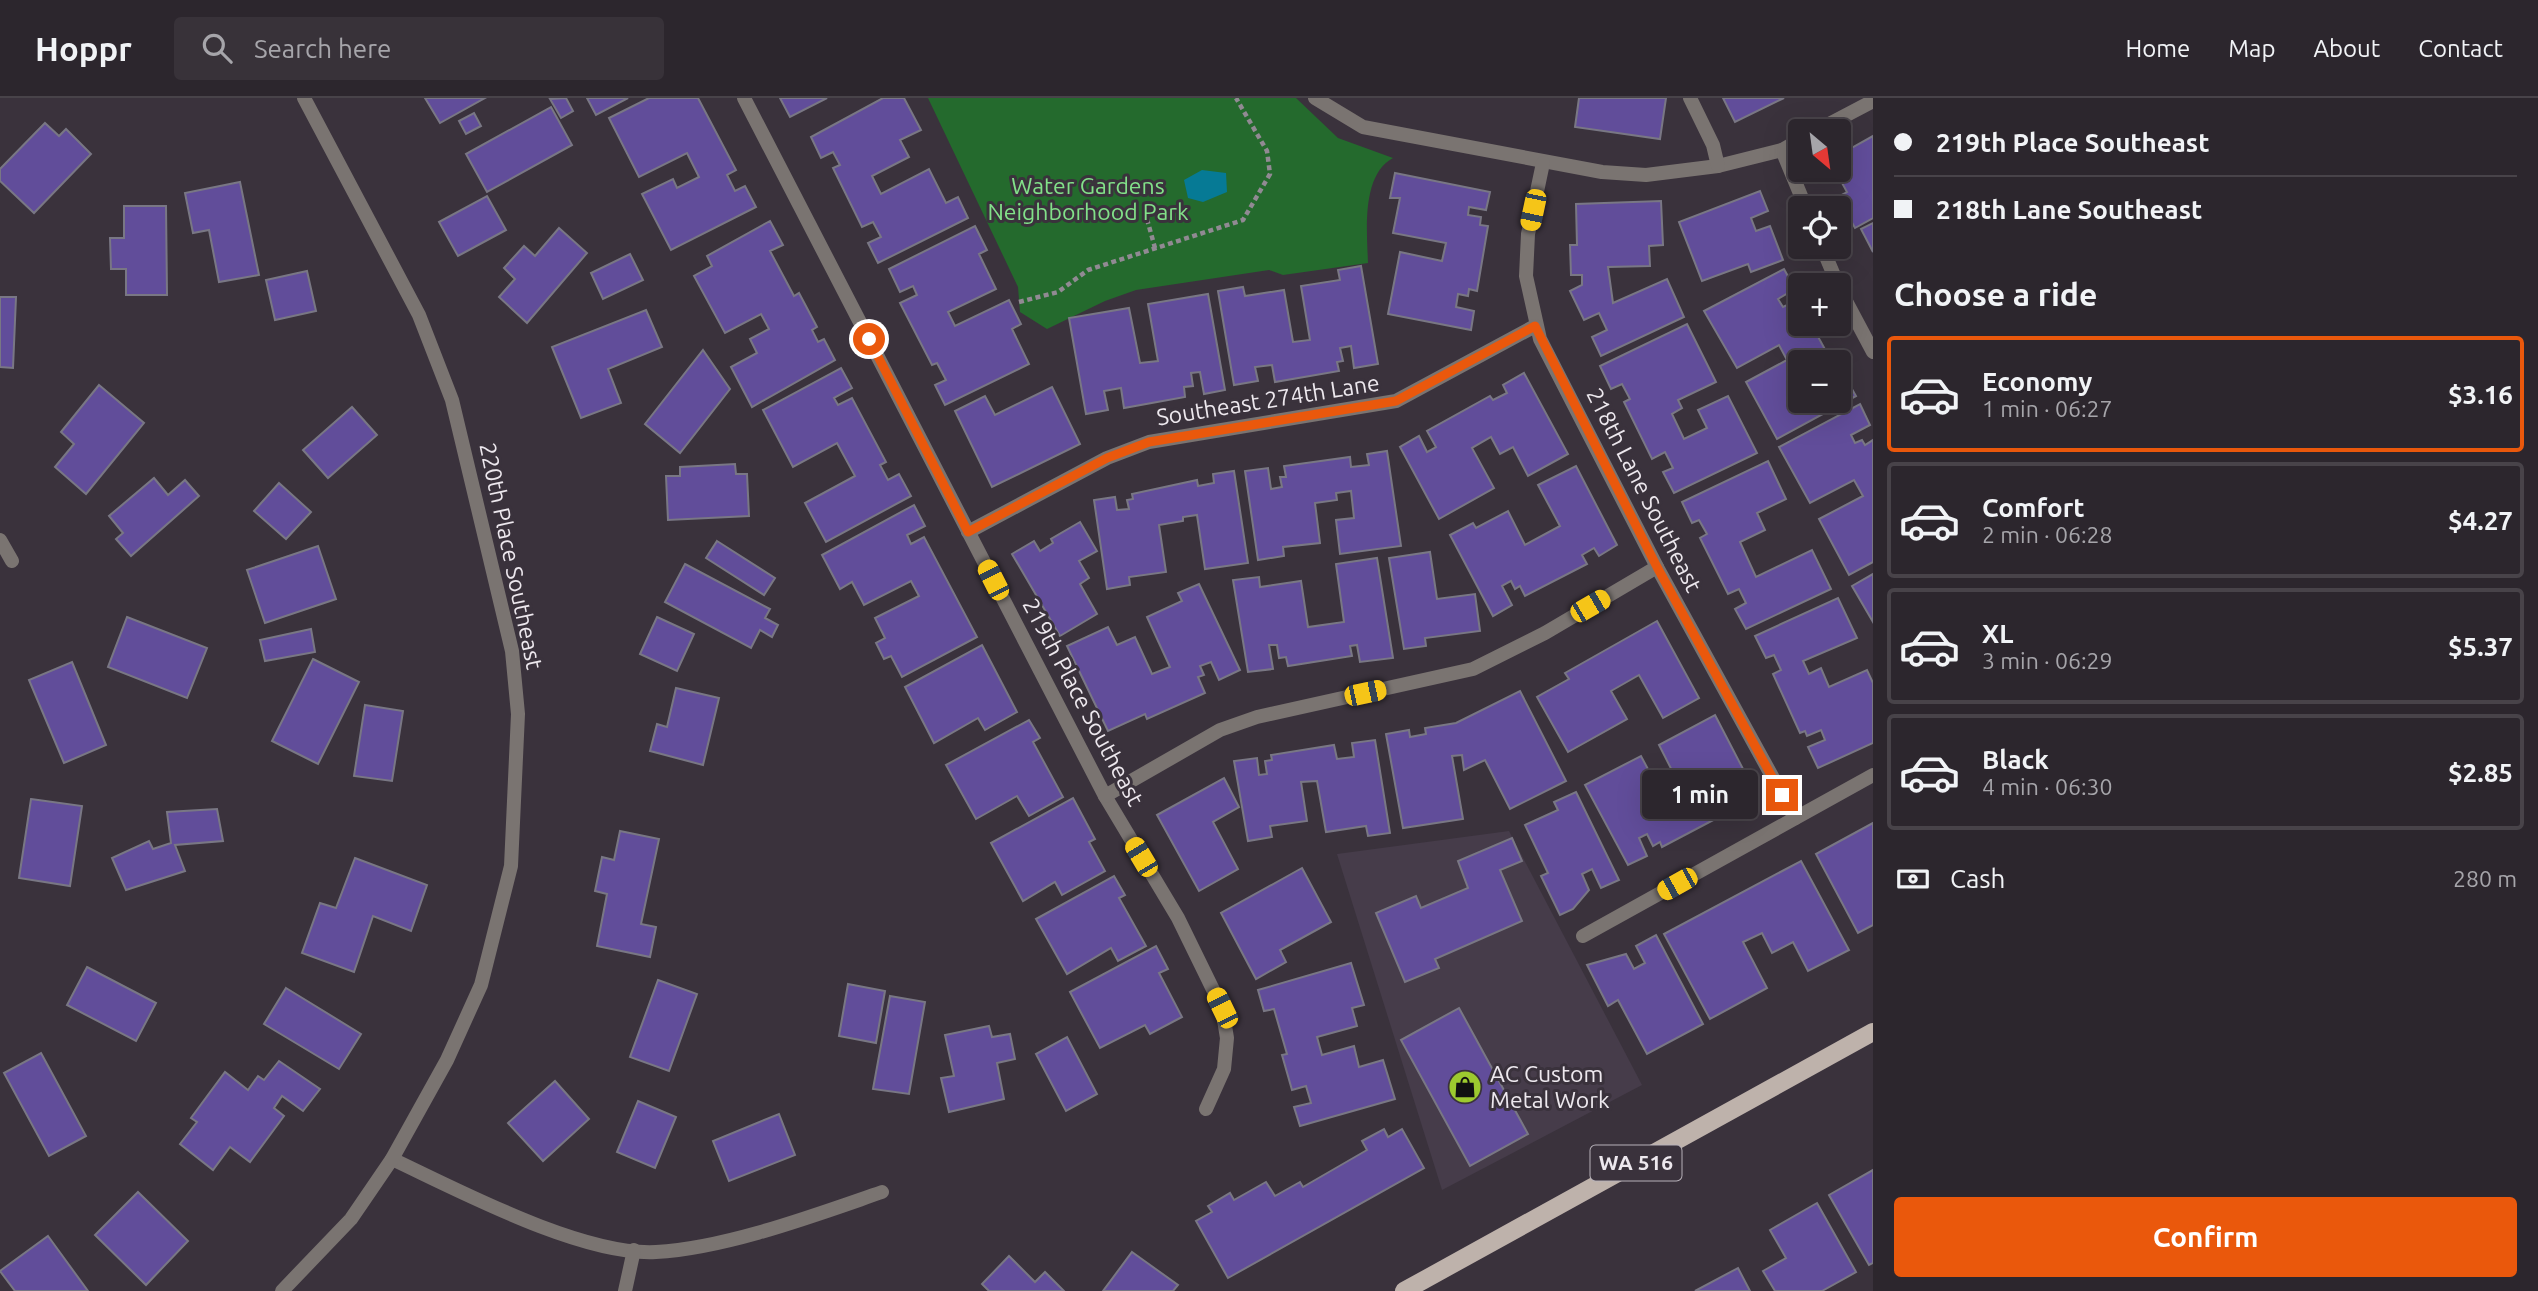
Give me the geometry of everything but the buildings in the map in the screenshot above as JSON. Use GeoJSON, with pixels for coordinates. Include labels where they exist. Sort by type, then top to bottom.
{"type":"FeatureCollection","features":[{"type":"Feature","properties":{"kind":"main road","name":"WA 516"},"geometry":{"type":"LineString","coordinates":[[1404,1291],[1873,1032]]}},
{"type":"Feature","properties":{"kind":"street","name":"220th Place Southeast"},"geometry":{"type":"LineString","coordinates":[[282,1291],[351,1219],[392,1159],[447,1060],[481,985],[511,866],[518,714],[512,651],[452,400],[419,315],[304,98]]}},
{"type":"Feature","properties":{"kind":"street","name":"219th Place Southeast"},"geometry":{"type":"LineString","coordinates":[[744,98],[1105,796],[1178,918],[1222,1008],[1227,1038],[1224,1069],[1206,1109]]}},
{"type":"Feature","properties":{"kind":"street"},"geometry":{"type":"LineString","coordinates":[[1315,98],[1363,127],[1543,163],[1646,175],[1718,166],[1788,146]]}},
{"type":"Feature","properties":{"kind":"street"},"geometry":{"type":"LineString","coordinates":[[1690,98],[1713,145],[1718,166]]}},
{"type":"Feature","properties":{"kind":"street"},"geometry":{"type":"LineString","coordinates":[[1839,119],[1873,101]]}},
{"type":"Feature","properties":{"kind":"street"},"geometry":{"type":"LineString","coordinates":[[1782,149],[1801,196]]}},
{"type":"Feature","properties":{"kind":"street","name":"218th Lane Southeast"},"geometry":{"type":"LineString","coordinates":[[1543,163],[1528,234],[1526,276],[1535,326],[1657,567],[1795,818]]}},
{"type":"Feature","properties":{"kind":"street"},"geometry":{"type":"LineString","coordinates":[[1851,310],[1873,352]]}},
{"type":"Feature","properties":{"kind":"street","name":"Southeast 274th Lane"},"geometry":{"type":"LineString","coordinates":[[968,532],[1107,458],[1149,442],[1396,401],[1535,326]]}},
{"type":"Feature","properties":{"kind":"street"},"geometry":{"type":"LineString","coordinates":[[0,540],[12,561]]}},
{"type":"Feature","properties":{"kind":"street"},"geometry":{"type":"LineString","coordinates":[[1105,796],[1220,730],[1257,717],[1474,669],[1545,633],[1657,567]]}},
{"type":"Feature","properties":{"kind":"street"},"geometry":{"type":"LineString","coordinates":[[1583,936],[1873,775]]}},
{"type":"Feature","properties":{"kind":"street"},"geometry":{"type":"LineString","coordinates":[[392,1159],[512,1215],[616,1248],[656,1252],[740,1237],[882,1192]]}},
{"type":"Feature","properties":{"kind":"street"},"geometry":{"type":"LineString","coordinates":[[625,1291],[634,1250]]}},
{"type":"Feature","properties":{"kind":"path"},"geometry":{"type":"LineString","coordinates":[[1020,302],[1045,298],[1088,270],[1243,220],[1270,174],[1266,151],[1236,98]]}},
{"type":"Feature","properties":{"kind":"path"},"geometry":{"type":"LineString","coordinates":[[1147,219],[1155,248]]}},
{"type":"Feature","properties":{"kind":"shaded area"},"geometry":{"type":"Polygon","coordinates":[[[1509,831],[1642,1085],[1442,1190],[1337,854],[1509,831]]]}},
{"type":"Feature","properties":{"kind":"green space","name":"Water Gardens Neighborhood Park"},"geometry":{"type":"Polygon","coordinates":[[[928,98],[1296,98],[1338,138],[1393,158],[1375,177],[1371,191],[1367,221],[1368,263],[1283,275],[1269,270],[1136,290],[1105,301],[1047,329],[1020,312],[1018,287],[928,98]]]}},
{"type":"Feature","properties":{"kind":"water"},"geometry":{"type":"Polygon","coordinates":[[[1202,170],[1226,173],[1227,192],[1203,202],[1188,198],[1184,180],[1202,170]]]}},
{"type":"Feature","properties":{"kind":"place","name":"AC Custom Metal Work"},"geometry":{"type":"Point","coordinates":[1465,1087]}},
{"type":"Feature","properties":{"kind":"route"},"geometry":{"type":"LineString","coordinates":[[869,339],[968,532],[1107,458],[1149,442],[1371,408],[1396,401],[1427,387],[1535,326],[1657,567],[1782,795]]}}]}
